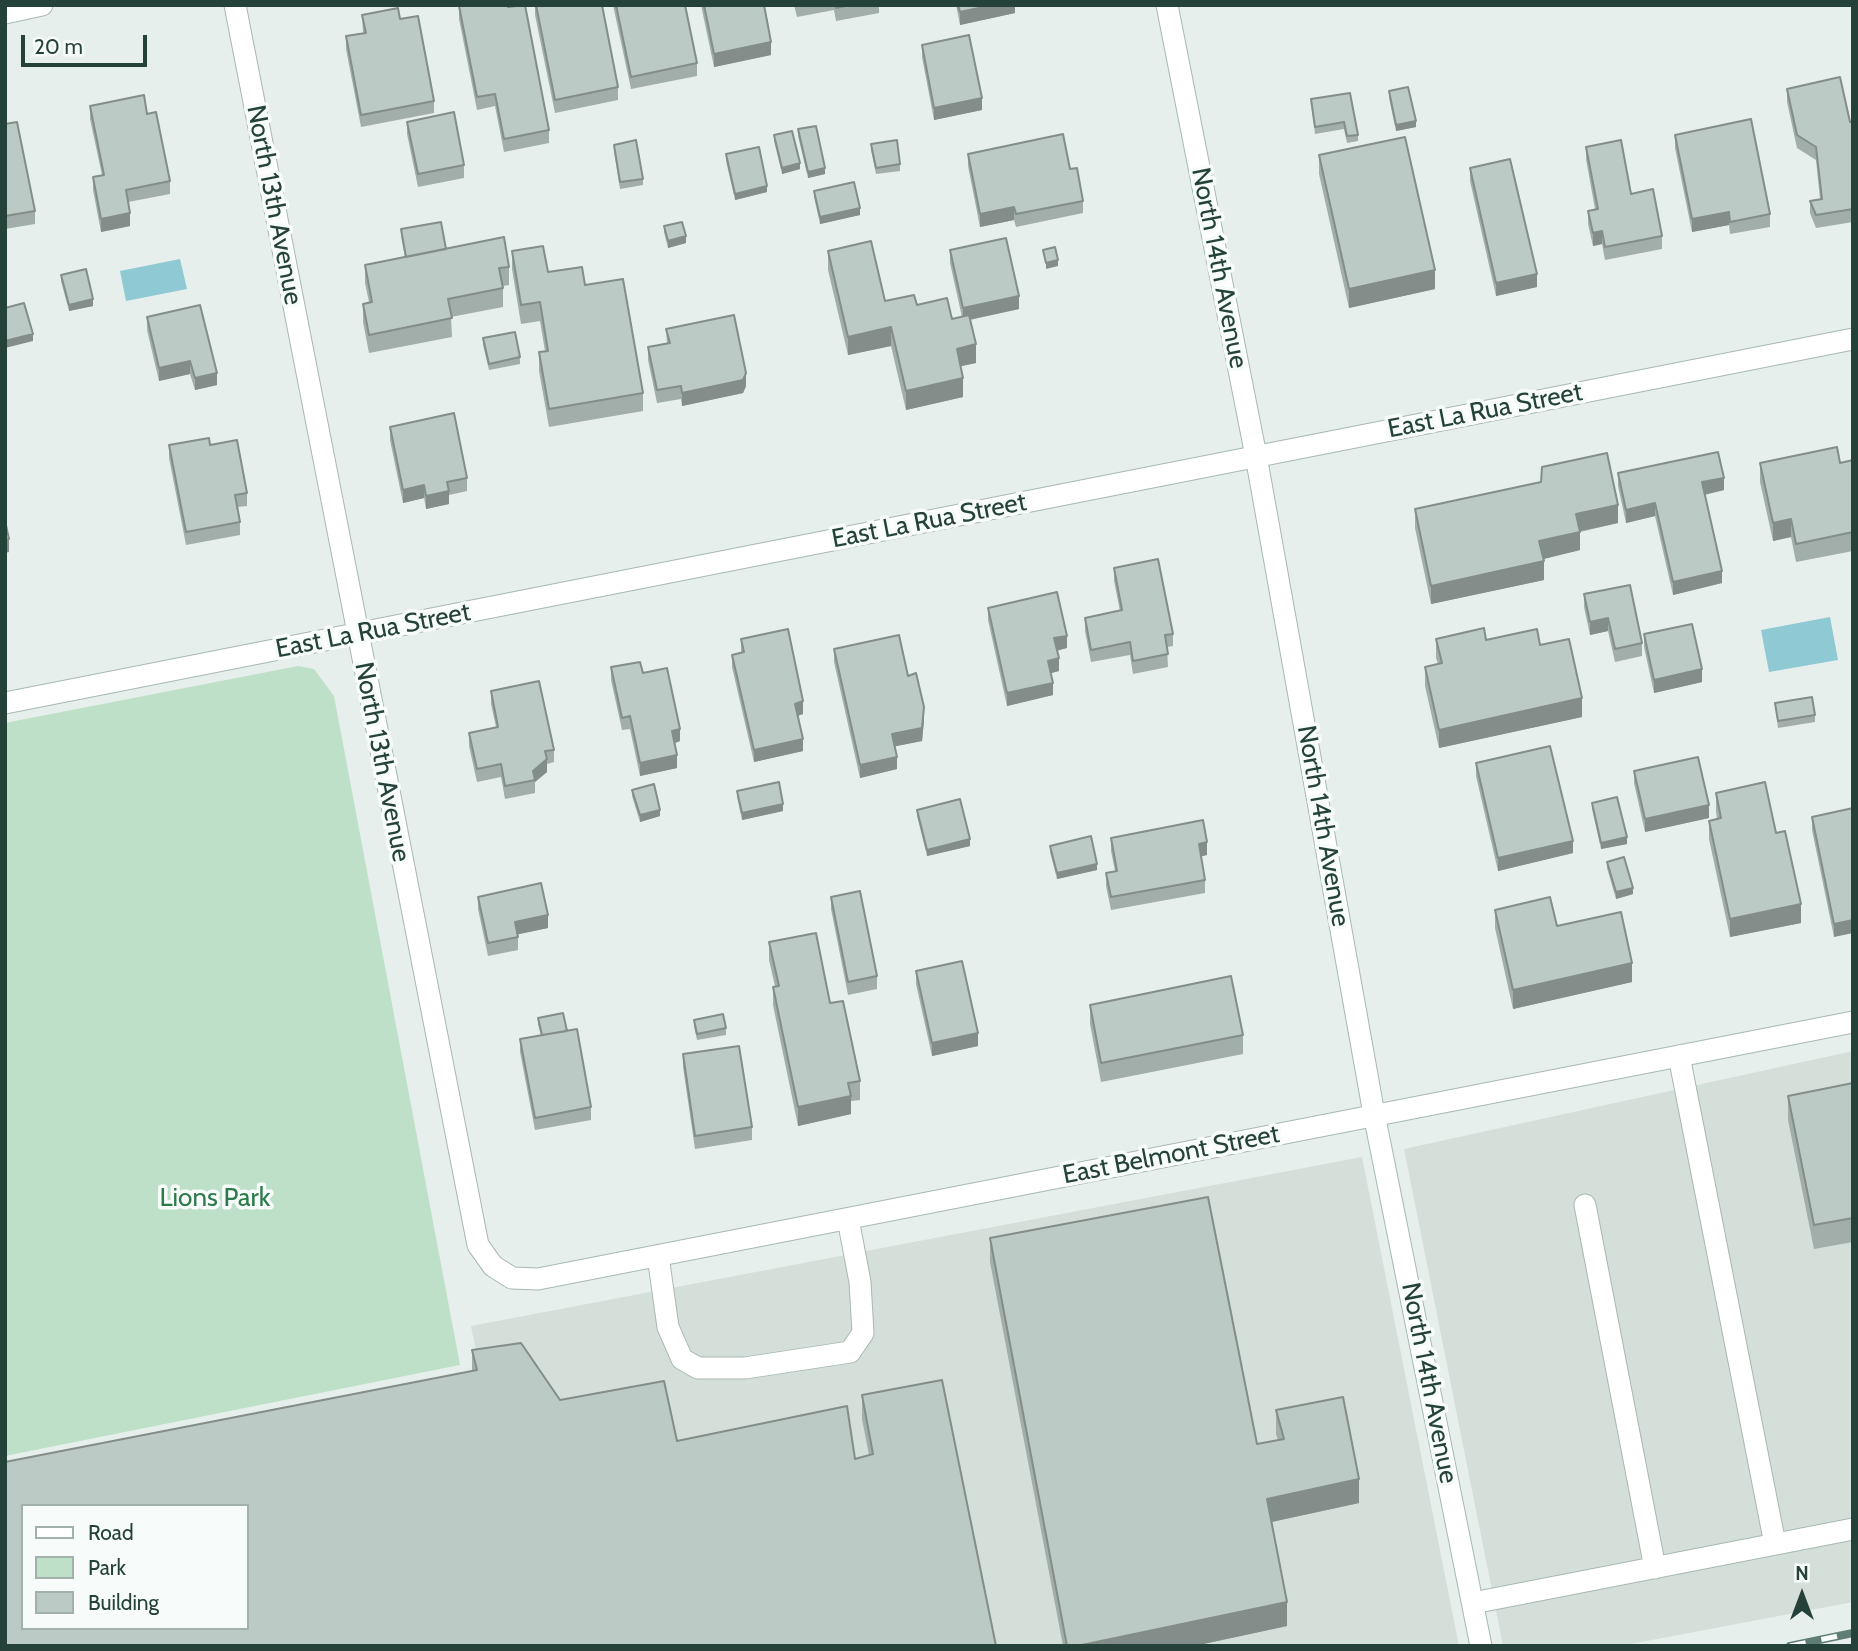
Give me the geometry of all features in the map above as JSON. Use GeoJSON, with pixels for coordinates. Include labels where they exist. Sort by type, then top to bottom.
{"type":"FeatureCollection","features":[{"type":"Feature","properties":{"kind":"street"},"geometry":{"type":"LineString","coordinates":[[5,13],[42,5]]}},
{"type":"Feature","properties":{"kind":"street","name":"North 13th Avenue"},"geometry":{"type":"LineString","coordinates":[[235,5],[356,634],[478,1245],[493,1266]]}},
{"type":"Feature","properties":{"kind":"street","name":"North 14th Avenue"},"geometry":{"type":"LineString","coordinates":[[1167,5],[1256,456],[1374,1114],[1481,1646]]}},
{"type":"Feature","properties":{"kind":"street","name":"East La Rua Street"},"geometry":{"type":"LineString","coordinates":[[5,703],[1853,339]]}},
{"type":"Feature","properties":{"kind":"street","name":"East Belmont Street"},"geometry":{"type":"LineString","coordinates":[[493,1266],[512,1278],[538,1279],[1853,1022]]}},
{"type":"Feature","properties":{"kind":"street"},"geometry":{"type":"LineString","coordinates":[[1679,1056],[1775,1544]]}},
{"type":"Feature","properties":{"kind":"street"},"geometry":{"type":"LineString","coordinates":[[1586,1205],[1655,1568]]}},
{"type":"Feature","properties":{"kind":"street"},"geometry":{"type":"LineString","coordinates":[[658,1256],[668,1327],[682,1359],[698,1368],[745,1368],[850,1352],[863,1333],[860,1282],[848,1219]]}},
{"type":"Feature","properties":{"kind":"street"},"geometry":{"type":"LineString","coordinates":[[1473,1603],[1853,1529]]}},
{"type":"Feature","properties":{"kind":"shaded area"},"geometry":{"type":"Polygon","coordinates":[[[1853,1051],[1853,1602],[1620,1646],[1503,1646],[1404,1149],[1853,1051]]]}},
{"type":"Feature","properties":{"kind":"shaded area"},"geometry":{"type":"Polygon","coordinates":[[[1362,1157],[1459,1646],[5,1646],[5,1478],[462,1386],[478,1361],[471,1326],[1362,1157]]]}},
{"type":"Feature","properties":{"kind":"green space","name":"Lions Park"},"geometry":{"type":"Polygon","coordinates":[[[298,666],[314,669],[334,696],[460,1365],[5,1456],[5,723],[298,666]]]}},
{"type":"Feature","properties":{"kind":"water"},"geometry":{"type":"Polygon","coordinates":[[[180,259],[187,289],[126,301],[120,271],[180,259]]]}},
{"type":"Feature","properties":{"kind":"water"},"geometry":{"type":"Polygon","coordinates":[[[1830,617],[1838,660],[1769,672],[1761,630],[1830,617]]]}},
{"type":"Feature","properties":{"kind":"building"},"geometry":{"type":"Polygon","coordinates":[[[525,5],[549,130],[504,139],[495,94],[477,97],[459,6],[525,5]]]}},
{"type":"Feature","properties":{"kind":"building"},"geometry":{"type":"Polygon","coordinates":[[[536,5],[602,5],[618,87],[555,100],[536,5]]]}},
{"type":"Feature","properties":{"kind":"building"},"geometry":{"type":"Polygon","coordinates":[[[616,5],[685,5],[697,63],[631,77],[616,5]]]}},
{"type":"Feature","properties":{"kind":"building"},"geometry":{"type":"Polygon","coordinates":[[[704,5],[764,5],[771,42],[714,54],[704,5]]]}},
{"type":"Feature","properties":{"kind":"building"},"geometry":{"type":"Polygon","coordinates":[[[958,5],[993,5],[960,12],[958,5]]]}},
{"type":"Feature","properties":{"kind":"building"},"geometry":{"type":"Polygon","coordinates":[[[398,8],[400,19],[418,16],[434,101],[361,115],[346,36],[366,33],[362,15],[398,8]]]}},
{"type":"Feature","properties":{"kind":"building"},"geometry":{"type":"Polygon","coordinates":[[[969,35],[982,98],[934,108],[922,45],[969,35]]]}},
{"type":"Feature","properties":{"kind":"building"},"geometry":{"type":"Polygon","coordinates":[[[1840,77],[1850,122],[1853,122],[1853,209],[1816,215],[1810,201],[1822,199],[1816,147],[1797,135],[1787,89],[1840,77]]]}},
{"type":"Feature","properties":{"kind":"building"},"geometry":{"type":"Polygon","coordinates":[[[1408,87],[1416,121],[1396,125],[1389,91],[1408,87]]]}},
{"type":"Feature","properties":{"kind":"building"},"geometry":{"type":"Polygon","coordinates":[[[1350,93],[1358,135],[1347,136],[1344,122],[1315,127],[1311,99],[1350,93]]]}},
{"type":"Feature","properties":{"kind":"building"},"geometry":{"type":"Polygon","coordinates":[[[144,95],[147,114],[156,112],[170,181],[126,190],[130,213],[101,219],[93,177],[104,175],[90,106],[144,95]]]}},
{"type":"Feature","properties":{"kind":"building"},"geometry":{"type":"Polygon","coordinates":[[[454,112],[464,165],[418,174],[407,122],[454,112]]]}},
{"type":"Feature","properties":{"kind":"building"},"geometry":{"type":"Polygon","coordinates":[[[1751,119],[1770,214],[1730,222],[1729,212],[1692,219],[1675,135],[1751,119]]]}},
{"type":"Feature","properties":{"kind":"building"},"geometry":{"type":"Polygon","coordinates":[[[17,122],[35,211],[5,216],[5,124],[17,122]]]}},
{"type":"Feature","properties":{"kind":"building"},"geometry":{"type":"Polygon","coordinates":[[[816,126],[825,168],[808,172],[798,129],[816,126]]]}},
{"type":"Feature","properties":{"kind":"building"},"geometry":{"type":"Polygon","coordinates":[[[792,131],[800,163],[782,168],[774,135],[792,131]]]}},
{"type":"Feature","properties":{"kind":"building"},"geometry":{"type":"Polygon","coordinates":[[[1063,134],[1070,169],[1077,168],[1083,201],[1016,214],[1014,207],[980,214],[968,154],[1063,134]]]}},
{"type":"Feature","properties":{"kind":"building"},"geometry":{"type":"Polygon","coordinates":[[[1405,137],[1435,270],[1349,289],[1319,155],[1405,137]]]}},
{"type":"Feature","properties":{"kind":"building"},"geometry":{"type":"Polygon","coordinates":[[[636,140],[643,179],[620,182],[614,145],[636,140]]]}},
{"type":"Feature","properties":{"kind":"building"},"geometry":{"type":"Polygon","coordinates":[[[897,140],[900,164],[876,168],[871,144],[897,140]]]}},
{"type":"Feature","properties":{"kind":"building"},"geometry":{"type":"Polygon","coordinates":[[[1621,140],[1631,194],[1653,189],[1662,236],[1605,247],[1602,231],[1593,233],[1588,211],[1598,209],[1586,147],[1621,140]]]}},
{"type":"Feature","properties":{"kind":"building"},"geometry":{"type":"Polygon","coordinates":[[[759,147],[767,186],[735,194],[726,154],[759,147]]]}},
{"type":"Feature","properties":{"kind":"building"},"geometry":{"type":"Polygon","coordinates":[[[1510,159],[1537,274],[1496,283],[1470,168],[1510,159]]]}},
{"type":"Feature","properties":{"kind":"building"},"geometry":{"type":"Polygon","coordinates":[[[854,182],[860,208],[820,217],[814,191],[854,182]]]}},
{"type":"Feature","properties":{"kind":"building"},"geometry":{"type":"Polygon","coordinates":[[[441,222],[446,249],[406,257],[401,229],[441,222]]]}},
{"type":"Feature","properties":{"kind":"building"},"geometry":{"type":"Polygon","coordinates":[[[682,222],[686,236],[668,241],[664,226],[682,222]]]}},
{"type":"Feature","properties":{"kind":"building"},"geometry":{"type":"Polygon","coordinates":[[[504,237],[509,267],[499,268],[503,288],[448,299],[452,318],[369,335],[363,304],[372,302],[365,265],[504,237]]]}},
{"type":"Feature","properties":{"kind":"building"},"geometry":{"type":"Polygon","coordinates":[[[1006,238],[1019,296],[963,308],[950,250],[1006,238]]]}},
{"type":"Feature","properties":{"kind":"building"},"geometry":{"type":"Polygon","coordinates":[[[871,241],[885,301],[914,295],[917,305],[947,298],[952,319],[969,315],[976,344],[957,349],[963,378],[906,391],[891,327],[848,337],[828,251],[871,241]]]}},
{"type":"Feature","properties":{"kind":"building"},"geometry":{"type":"Polygon","coordinates":[[[543,246],[548,272],[582,267],[585,285],[623,279],[643,393],[549,409],[539,352],[548,351],[540,302],[521,305],[512,251],[543,246]]]}},
{"type":"Feature","properties":{"kind":"building"},"geometry":{"type":"Polygon","coordinates":[[[1055,247],[1058,260],[1046,263],[1043,250],[1055,247]]]}},
{"type":"Feature","properties":{"kind":"building"},"geometry":{"type":"Polygon","coordinates":[[[86,269],[93,299],[69,305],[61,275],[86,269]]]}},
{"type":"Feature","properties":{"kind":"building"},"geometry":{"type":"Polygon","coordinates":[[[24,303],[33,334],[5,341],[5,308],[24,303]]]}},
{"type":"Feature","properties":{"kind":"building"},"geometry":{"type":"Polygon","coordinates":[[[200,305],[217,373],[195,378],[190,361],[159,368],[147,317],[200,305]]]}},
{"type":"Feature","properties":{"kind":"building"},"geometry":{"type":"Polygon","coordinates":[[[734,315],[746,373],[743,380],[682,393],[681,386],[657,390],[648,347],[670,343],[666,329],[734,315]]]}},
{"type":"Feature","properties":{"kind":"building"},"geometry":{"type":"Polygon","coordinates":[[[515,332],[520,357],[489,364],[483,338],[515,332]]]}},
{"type":"Feature","properties":{"kind":"building"},"geometry":{"type":"Polygon","coordinates":[[[454,413],[467,478],[447,482],[449,491],[426,496],[424,485],[403,490],[390,427],[454,413]]]}},
{"type":"Feature","properties":{"kind":"building"},"geometry":{"type":"Polygon","coordinates":[[[209,438],[210,445],[237,440],[247,493],[235,495],[240,522],[186,532],[169,445],[209,438]]]}},
{"type":"Feature","properties":{"kind":"building"},"geometry":{"type":"Polygon","coordinates":[[[1837,447],[1840,463],[1853,460],[1853,532],[1796,544],[1791,519],[1773,523],[1760,463],[1837,447]]]}},
{"type":"Feature","properties":{"kind":"building"},"geometry":{"type":"Polygon","coordinates":[[[1718,452],[1724,478],[1702,482],[1722,571],[1673,582],[1655,503],[1626,510],[1618,473],[1718,452]]]}},
{"type":"Feature","properties":{"kind":"building"},"geometry":{"type":"Polygon","coordinates":[[[1607,453],[1618,505],[1576,514],[1580,532],[1539,541],[1544,561],[1431,586],[1415,509],[1541,482],[1542,467],[1607,453]]]}},
{"type":"Feature","properties":{"kind":"building"},"geometry":{"type":"Polygon","coordinates":[[[5,521],[9,539],[5,540],[5,521]]]}},
{"type":"Feature","properties":{"kind":"building"},"geometry":{"type":"Polygon","coordinates":[[[1158,559],[1173,634],[1165,635],[1168,654],[1133,661],[1130,642],[1091,650],[1085,618],[1122,610],[1114,568],[1158,559]]]}},
{"type":"Feature","properties":{"kind":"building"},"geometry":{"type":"Polygon","coordinates":[[[1630,585],[1642,643],[1615,649],[1608,618],[1590,622],[1584,594],[1630,585]]]}},
{"type":"Feature","properties":{"kind":"building"},"geometry":{"type":"Polygon","coordinates":[[[1057,592],[1067,636],[1054,638],[1059,658],[1048,661],[1053,683],[1007,693],[988,608],[1057,592]]]}},
{"type":"Feature","properties":{"kind":"building"},"geometry":{"type":"Polygon","coordinates":[[[1692,624],[1702,669],[1654,680],[1644,634],[1692,624]]]}},
{"type":"Feature","properties":{"kind":"building"},"geometry":{"type":"Polygon","coordinates":[[[1484,628],[1486,640],[1537,629],[1540,645],[1569,639],[1582,698],[1439,730],[1425,667],[1442,663],[1436,639],[1484,628]]]}},
{"type":"Feature","properties":{"kind":"building"},"geometry":{"type":"Polygon","coordinates":[[[788,629],[803,701],[795,704],[803,739],[754,750],[732,655],[744,652],[741,639],[788,629]]]}},
{"type":"Feature","properties":{"kind":"building"},"geometry":{"type":"Polygon","coordinates":[[[899,635],[908,676],[916,673],[924,707],[922,728],[892,734],[897,757],[860,765],[834,649],[899,635]]]}},
{"type":"Feature","properties":{"kind":"building"},"geometry":{"type":"Polygon","coordinates":[[[640,662],[643,673],[667,668],[680,729],[672,731],[677,755],[640,763],[630,716],[622,718],[611,667],[640,662]]]}},
{"type":"Feature","properties":{"kind":"building"},"geometry":{"type":"Polygon","coordinates":[[[539,681],[554,750],[545,751],[547,759],[533,771],[535,780],[505,786],[501,764],[477,769],[469,733],[498,727],[491,691],[539,681]]]}},
{"type":"Feature","properties":{"kind":"building"},"geometry":{"type":"Polygon","coordinates":[[[1812,697],[1815,715],[1778,721],[1775,703],[1812,697]]]}},
{"type":"Feature","properties":{"kind":"building"},"geometry":{"type":"Polygon","coordinates":[[[1550,746],[1573,841],[1498,858],[1476,763],[1550,746]]]}},
{"type":"Feature","properties":{"kind":"building"},"geometry":{"type":"Polygon","coordinates":[[[1698,757],[1709,805],[1645,819],[1634,771],[1698,757]]]}},
{"type":"Feature","properties":{"kind":"building"},"geometry":{"type":"Polygon","coordinates":[[[779,782],[783,804],[742,813],[737,791],[779,782]]]}},
{"type":"Feature","properties":{"kind":"building"},"geometry":{"type":"Polygon","coordinates":[[[1765,782],[1776,833],[1785,831],[1801,904],[1730,919],[1709,821],[1721,818],[1716,793],[1765,782]]]}},
{"type":"Feature","properties":{"kind":"building"},"geometry":{"type":"Polygon","coordinates":[[[654,784],[660,810],[640,815],[632,790],[654,784]]]}},
{"type":"Feature","properties":{"kind":"building"},"geometry":{"type":"Polygon","coordinates":[[[1617,797],[1627,837],[1601,843],[1592,803],[1617,797]]]}},
{"type":"Feature","properties":{"kind":"building"},"geometry":{"type":"Polygon","coordinates":[[[960,799],[970,839],[927,850],[917,810],[960,799]]]}},
{"type":"Feature","properties":{"kind":"building"},"geometry":{"type":"Polygon","coordinates":[[[1853,808],[1853,920],[1834,924],[1812,817],[1853,808]]]}},
{"type":"Feature","properties":{"kind":"building"},"geometry":{"type":"Polygon","coordinates":[[[1203,820],[1207,842],[1199,844],[1205,880],[1111,897],[1106,873],[1117,871],[1111,838],[1203,820]]]}},
{"type":"Feature","properties":{"kind":"building"},"geometry":{"type":"Polygon","coordinates":[[[1091,836],[1097,864],[1057,873],[1050,846],[1091,836]]]}},
{"type":"Feature","properties":{"kind":"building"},"geometry":{"type":"Polygon","coordinates":[[[1624,857],[1633,888],[1616,892],[1607,862],[1624,857]]]}},
{"type":"Feature","properties":{"kind":"building"},"geometry":{"type":"Polygon","coordinates":[[[541,883],[548,915],[515,922],[518,937],[488,943],[478,897],[541,883]]]}},
{"type":"Feature","properties":{"kind":"building"},"geometry":{"type":"Polygon","coordinates":[[[860,891],[877,976],[848,982],[831,897],[860,891]]]}},
{"type":"Feature","properties":{"kind":"building"},"geometry":{"type":"Polygon","coordinates":[[[1550,897],[1557,926],[1621,912],[1632,963],[1513,990],[1495,910],[1550,897]]]}},
{"type":"Feature","properties":{"kind":"building"},"geometry":{"type":"Polygon","coordinates":[[[816,933],[830,1003],[843,1001],[860,1081],[848,1083],[851,1096],[798,1107],[773,987],[779,986],[769,942],[816,933]]]}},
{"type":"Feature","properties":{"kind":"building"},"geometry":{"type":"Polygon","coordinates":[[[962,961],[978,1033],[932,1043],[916,971],[962,961]]]}},
{"type":"Feature","properties":{"kind":"building"},"geometry":{"type":"Polygon","coordinates":[[[1231,976],[1243,1035],[1101,1063],[1090,1005],[1231,976]]]}},
{"type":"Feature","properties":{"kind":"building"},"geometry":{"type":"Polygon","coordinates":[[[563,1013],[567,1031],[542,1035],[538,1018],[563,1013]]]}},
{"type":"Feature","properties":{"kind":"building"},"geometry":{"type":"Polygon","coordinates":[[[723,1014],[726,1028],[697,1034],[694,1020],[723,1014]]]}},
{"type":"Feature","properties":{"kind":"building"},"geometry":{"type":"Polygon","coordinates":[[[577,1029],[591,1107],[535,1118],[520,1039],[577,1029]]]}},
{"type":"Feature","properties":{"kind":"building"},"geometry":{"type":"Polygon","coordinates":[[[739,1046],[752,1127],[695,1136],[683,1054],[739,1046]]]}},
{"type":"Feature","properties":{"kind":"building"},"geometry":{"type":"Polygon","coordinates":[[[1853,1083],[1853,1218],[1814,1225],[1788,1096],[1853,1083]]]}},
{"type":"Feature","properties":{"kind":"building"},"geometry":{"type":"Polygon","coordinates":[[[1208,1197],[1257,1444],[1284,1439],[1276,1410],[1343,1397],[1359,1479],[1267,1499],[1287,1602],[1067,1646],[990,1238],[1208,1197]]]}},
{"type":"Feature","properties":{"kind":"building"},"geometry":{"type":"Polygon","coordinates":[[[521,1343],[560,1400],[664,1381],[677,1441],[847,1406],[855,1459],[873,1454],[862,1395],[942,1380],[996,1646],[5,1646],[5,1462],[477,1370],[472,1350],[521,1343]]]}},
{"type":"Feature","properties":{"kind":"railway"},"geometry":{"type":"LineString","coordinates":[[1790,1646],[1853,1633]]}}]}
